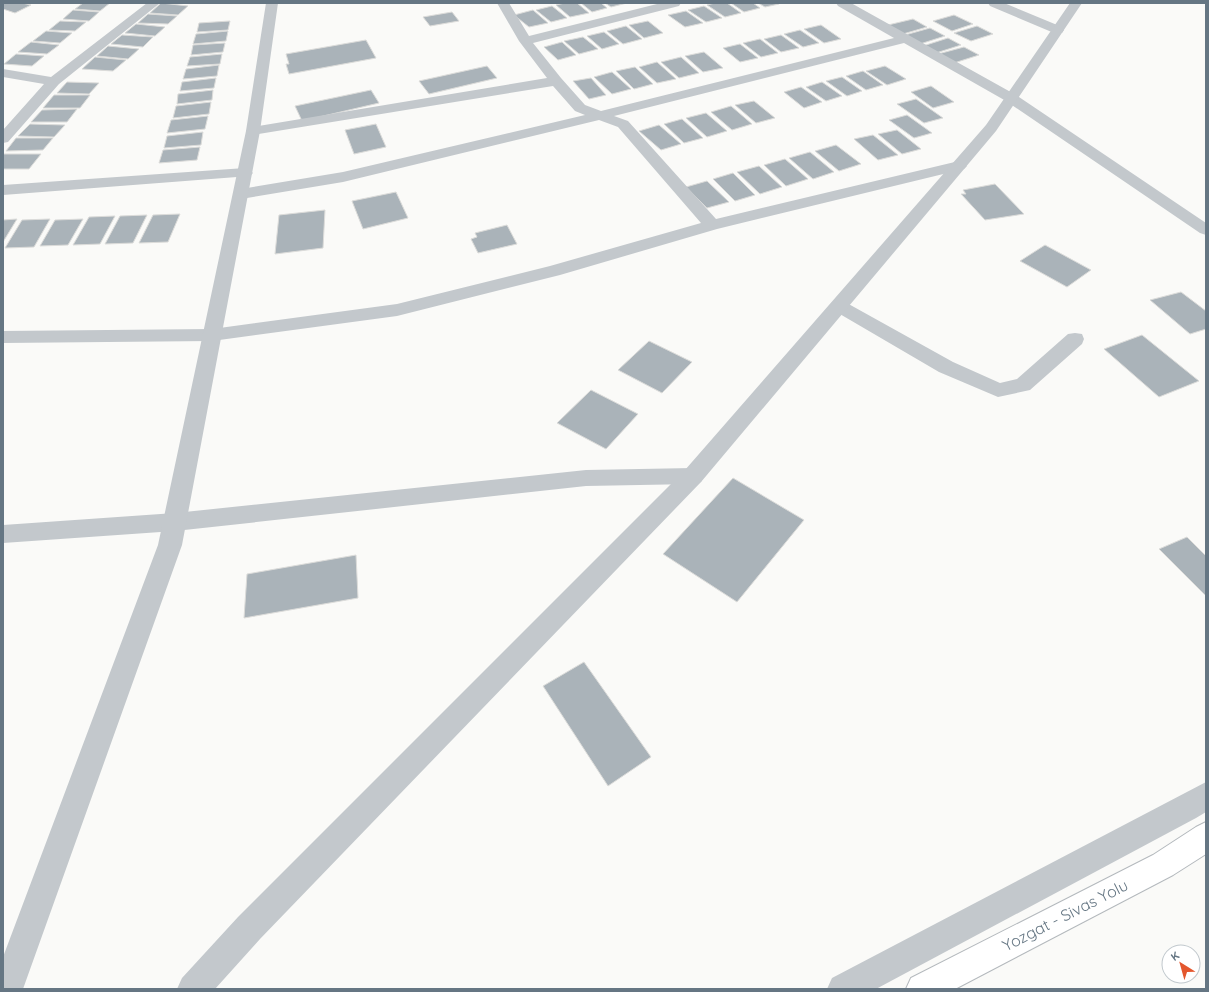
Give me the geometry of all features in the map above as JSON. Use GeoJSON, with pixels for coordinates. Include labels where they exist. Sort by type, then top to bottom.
{"type":"FeatureCollection","features":[{"type":"Feature","properties":{"kind":"highway","name":"Yozgat - Sivas Yolu"},"geometry":{"type":"LineString","coordinates":[[922,989],[1163,865],[1206,837]]}},
{"type":"Feature","properties":{"kind":"street"},"geometry":{"type":"LineString","coordinates":[[3,139],[54,81],[154,3]]}},
{"type":"Feature","properties":{"kind":"street"},"geometry":{"type":"LineString","coordinates":[[7,989],[170,545],[253,131],[272,3]]}},
{"type":"Feature","properties":{"kind":"street"},"geometry":{"type":"LineString","coordinates":[[503,3],[525,40],[556,81],[580,108],[602,115],[622,124],[712,225]]}},
{"type":"Feature","properties":{"kind":"street"},"geometry":{"type":"LineString","coordinates":[[525,40],[674,3]]}},
{"type":"Feature","properties":{"kind":"street"},"geometry":{"type":"LineString","coordinates":[[842,3],[1011,98],[1206,230]]}},
{"type":"Feature","properties":{"kind":"street"},"geometry":{"type":"LineString","coordinates":[[994,3],[1058,30]]}},
{"type":"Feature","properties":{"kind":"street"},"geometry":{"type":"LineString","coordinates":[[193,989],[250,928],[693,476],[991,128],[1076,3]]}},
{"type":"Feature","properties":{"kind":"street"},"geometry":{"type":"LineString","coordinates":[[241,194],[343,177],[602,115],[904,39]]}},
{"type":"Feature","properties":{"kind":"street"},"geometry":{"type":"LineString","coordinates":[[3,73],[54,81]]}},
{"type":"Feature","properties":{"kind":"street"},"geometry":{"type":"LineString","coordinates":[[253,131],[556,81]]}},
{"type":"Feature","properties":{"kind":"street"},"geometry":{"type":"LineString","coordinates":[[3,337],[212,335],[397,310],[554,271],[712,225],[959,166]]}},
{"type":"Feature","properties":{"kind":"street"},"geometry":{"type":"LineString","coordinates":[[3,190],[245,172]]}},
{"type":"Feature","properties":{"kind":"street"},"geometry":{"type":"LineString","coordinates":[[839,306],[946,367],[998,390],[1023,385],[1075,339]]}},
{"type":"Feature","properties":{"kind":"street"},"geometry":{"type":"LineString","coordinates":[[3,534],[175,522],[586,478],[693,476]]}},
{"type":"Feature","properties":{"kind":"street"},"geometry":{"type":"LineString","coordinates":[[843,989],[1186,808],[1206,796]]}},
{"type":"Feature","properties":{"kind":"building"},"geometry":{"type":"Polygon","coordinates":[[[3,3],[22,3],[31,5],[15,13],[3,9],[3,3]]]}},
{"type":"Feature","properties":{"kind":"building"},"geometry":{"type":"Polygon","coordinates":[[[83,3],[110,3],[100,11],[75,9],[83,3]]]}},
{"type":"Feature","properties":{"kind":"building"},"geometry":{"type":"Polygon","coordinates":[[[161,3],[188,6],[178,15],[150,13],[161,3]]]}},
{"type":"Feature","properties":{"kind":"building"},"geometry":{"type":"Polygon","coordinates":[[[577,3],[589,13],[570,17],[556,5],[577,3]]]}},
{"type":"Feature","properties":{"kind":"building"},"geometry":{"type":"Polygon","coordinates":[[[581,3],[601,3],[607,8],[592,12],[581,3]]]}},
{"type":"Feature","properties":{"kind":"building"},"geometry":{"type":"Polygon","coordinates":[[[605,3],[627,3],[611,7],[605,3]]]}},
{"type":"Feature","properties":{"kind":"building"},"geometry":{"type":"Polygon","coordinates":[[[727,3],[741,13],[725,17],[707,5],[727,3]]]}},
{"type":"Feature","properties":{"kind":"building"},"geometry":{"type":"Polygon","coordinates":[[[731,3],[753,3],[760,8],[744,12],[731,3]]]}},
{"type":"Feature","properties":{"kind":"building"},"geometry":{"type":"Polygon","coordinates":[[[758,3],[778,3],[779,4],[765,7],[758,3]]]}},
{"type":"Feature","properties":{"kind":"building"},"geometry":{"type":"Polygon","coordinates":[[[552,6],[567,18],[551,22],[536,10],[552,6]]]}},
{"type":"Feature","properties":{"kind":"building"},"geometry":{"type":"Polygon","coordinates":[[[704,6],[722,18],[706,22],[688,10],[704,6]]]}},
{"type":"Feature","properties":{"kind":"building"},"geometry":{"type":"Polygon","coordinates":[[[73,10],[99,12],[89,21],[63,19],[73,10]]]}},
{"type":"Feature","properties":{"kind":"building"},"geometry":{"type":"Polygon","coordinates":[[[533,10],[548,23],[529,27],[514,15],[533,10]]]}},
{"type":"Feature","properties":{"kind":"building"},"geometry":{"type":"Polygon","coordinates":[[[686,11],[703,23],[685,27],[668,15],[686,11]]]}},
{"type":"Feature","properties":{"kind":"building"},"geometry":{"type":"Polygon","coordinates":[[[452,12],[459,21],[430,26],[423,17],[452,12]]]}},
{"type":"Feature","properties":{"kind":"building"},"geometry":{"type":"Polygon","coordinates":[[[148,14],[177,16],[168,24],[138,23],[148,14]]]}},
{"type":"Feature","properties":{"kind":"building"},"geometry":{"type":"Polygon","coordinates":[[[954,15],[973,24],[952,31],[933,21],[954,15]]]}},
{"type":"Feature","properties":{"kind":"building"},"geometry":{"type":"Polygon","coordinates":[[[913,19],[927,27],[903,34],[888,25],[913,19]]]}},
{"type":"Feature","properties":{"kind":"building"},"geometry":{"type":"Polygon","coordinates":[[[60,21],[86,22],[75,31],[49,30],[60,21]]]}},
{"type":"Feature","properties":{"kind":"building"},"geometry":{"type":"Polygon","coordinates":[[[230,21],[228,30],[197,32],[199,23],[230,21]]]}},
{"type":"Feature","properties":{"kind":"building"},"geometry":{"type":"Polygon","coordinates":[[[648,21],[663,33],[644,38],[629,25],[648,21]]]}},
{"type":"Feature","properties":{"kind":"building"},"geometry":{"type":"Polygon","coordinates":[[[136,24],[165,27],[155,36],[125,33],[136,24]]]}},
{"type":"Feature","properties":{"kind":"building"},"geometry":{"type":"Polygon","coordinates":[[[821,25],[841,39],[824,43],[804,29],[821,25]]]}},
{"type":"Feature","properties":{"kind":"building"},"geometry":{"type":"Polygon","coordinates":[[[626,26],[642,39],[623,44],[607,31],[626,26]]]}},
{"type":"Feature","properties":{"kind":"building"},"geometry":{"type":"Polygon","coordinates":[[[977,26],[993,34],[971,41],[954,33],[977,26]]]}},
{"type":"Feature","properties":{"kind":"building"},"geometry":{"type":"Polygon","coordinates":[[[930,28],[945,36],[920,44],[905,35],[930,28]]]}},
{"type":"Feature","properties":{"kind":"building"},"geometry":{"type":"Polygon","coordinates":[[[800,30],[819,43],[803,47],[784,34],[800,30]]]}},
{"type":"Feature","properties":{"kind":"building"},"geometry":{"type":"Polygon","coordinates":[[[46,31],[72,33],[60,43],[33,41],[46,31]]]}},
{"type":"Feature","properties":{"kind":"building"},"geometry":{"type":"Polygon","coordinates":[[[228,31],[226,41],[193,44],[196,34],[228,31]]]}},
{"type":"Feature","properties":{"kind":"building"},"geometry":{"type":"Polygon","coordinates":[[[604,32],[619,44],[602,49],[587,36],[604,32]]]}},
{"type":"Feature","properties":{"kind":"building"},"geometry":{"type":"Polygon","coordinates":[[[122,35],[153,37],[143,47],[111,44],[122,35]]]}},
{"type":"Feature","properties":{"kind":"building"},"geometry":{"type":"Polygon","coordinates":[[[781,35],[799,48],[781,52],[764,39],[781,35]]]}},
{"type":"Feature","properties":{"kind":"building"},"geometry":{"type":"Polygon","coordinates":[[[583,37],[598,49],[579,54],[564,41],[583,37]]]}},
{"type":"Feature","properties":{"kind":"building"},"geometry":{"type":"Polygon","coordinates":[[[948,38],[961,45],[936,53],[923,46],[948,38]]]}},
{"type":"Feature","properties":{"kind":"building"},"geometry":{"type":"Polygon","coordinates":[[[760,39],[778,53],[761,57],[743,43],[760,39]]]}},
{"type":"Feature","properties":{"kind":"building"},"geometry":{"type":"Polygon","coordinates":[[[366,40],[376,58],[289,74],[286,64],[289,64],[286,54],[366,40]]]}},
{"type":"Feature","properties":{"kind":"building"},"geometry":{"type":"Polygon","coordinates":[[[31,42],[59,45],[47,54],[18,52],[31,42]]]}},
{"type":"Feature","properties":{"kind":"building"},"geometry":{"type":"Polygon","coordinates":[[[562,42],[576,55],[558,60],[544,47],[562,42]]]}},
{"type":"Feature","properties":{"kind":"building"},"geometry":{"type":"Polygon","coordinates":[[[225,43],[223,52],[191,55],[193,45],[225,43]]]}},
{"type":"Feature","properties":{"kind":"building"},"geometry":{"type":"Polygon","coordinates":[[[740,44],[758,58],[740,62],[723,48],[740,44]]]}},
{"type":"Feature","properties":{"kind":"building"},"geometry":{"type":"Polygon","coordinates":[[[108,46],[139,49],[128,59],[97,56],[108,46]]]}},
{"type":"Feature","properties":{"kind":"building"},"geometry":{"type":"Polygon","coordinates":[[[964,47],[979,55],[954,63],[938,54],[964,47]]]}},
{"type":"Feature","properties":{"kind":"building"},"geometry":{"type":"Polygon","coordinates":[[[704,52],[723,68],[703,72],[685,56],[704,52]]]}},
{"type":"Feature","properties":{"kind":"building"},"geometry":{"type":"Polygon","coordinates":[[[16,54],[44,56],[32,66],[4,64],[16,54]]]}},
{"type":"Feature","properties":{"kind":"building"},"geometry":{"type":"Polygon","coordinates":[[[222,54],[220,64],[187,66],[190,57],[222,54]]]}},
{"type":"Feature","properties":{"kind":"building"},"geometry":{"type":"Polygon","coordinates":[[[95,57],[126,60],[113,71],[82,69],[95,57]]]}},
{"type":"Feature","properties":{"kind":"building"},"geometry":{"type":"Polygon","coordinates":[[[681,57],[699,73],[679,78],[661,62],[681,57]]]}},
{"type":"Feature","properties":{"kind":"building"},"geometry":{"type":"Polygon","coordinates":[[[657,62],[676,79],[657,83],[639,67],[657,62]]]}},
{"type":"Feature","properties":{"kind":"building"},"geometry":{"type":"Polygon","coordinates":[[[219,65],[217,76],[183,79],[186,69],[219,65]]]}},
{"type":"Feature","properties":{"kind":"building"},"geometry":{"type":"Polygon","coordinates":[[[487,66],[497,78],[429,94],[419,81],[487,66]]]}},
{"type":"Feature","properties":{"kind":"building"},"geometry":{"type":"Polygon","coordinates":[[[885,66],[906,79],[887,85],[866,71],[885,66]]]}},
{"type":"Feature","properties":{"kind":"building"},"geometry":{"type":"Polygon","coordinates":[[[635,67],[653,84],[634,89],[616,71],[635,67]]]}},
{"type":"Feature","properties":{"kind":"building"},"geometry":{"type":"Polygon","coordinates":[[[863,71],[883,85],[866,90],[846,76],[863,71]]]}},
{"type":"Feature","properties":{"kind":"building"},"geometry":{"type":"Polygon","coordinates":[[[612,72],[631,89],[612,94],[594,77],[612,72]]]}},
{"type":"Feature","properties":{"kind":"building"},"geometry":{"type":"Polygon","coordinates":[[[842,77],[862,91],[847,96],[826,81],[842,77]]]}},
{"type":"Feature","properties":{"kind":"building"},"geometry":{"type":"Polygon","coordinates":[[[216,78],[214,88],[180,91],[182,82],[216,78]]]}},
{"type":"Feature","properties":{"kind":"building"},"geometry":{"type":"Polygon","coordinates":[[[591,78],[606,95],[589,99],[573,81],[591,78]]]}},
{"type":"Feature","properties":{"kind":"building"},"geometry":{"type":"Polygon","coordinates":[[[67,82],[99,83],[89,94],[57,93],[67,82]]]}},
{"type":"Feature","properties":{"kind":"building"},"geometry":{"type":"Polygon","coordinates":[[[822,82],[842,96],[826,101],[806,87],[822,82]]]}},
{"type":"Feature","properties":{"kind":"building"},"geometry":{"type":"Polygon","coordinates":[[[931,86],[954,102],[933,108],[911,92],[931,86]]]}},
{"type":"Feature","properties":{"kind":"building"},"geometry":{"type":"Polygon","coordinates":[[[801,87],[822,102],[804,108],[784,92],[801,87]]]}},
{"type":"Feature","properties":{"kind":"building"},"geometry":{"type":"Polygon","coordinates":[[[213,90],[212,100],[177,104],[178,94],[213,90]]]}},
{"type":"Feature","properties":{"kind":"building"},"geometry":{"type":"Polygon","coordinates":[[[371,90],[379,103],[302,121],[295,106],[371,90]]]}},
{"type":"Feature","properties":{"kind":"building"},"geometry":{"type":"Polygon","coordinates":[[[54,95],[90,95],[80,108],[43,108],[54,95]]]}},
{"type":"Feature","properties":{"kind":"building"},"geometry":{"type":"Polygon","coordinates":[[[916,99],[943,118],[924,123],[897,104],[916,99]]]}},
{"type":"Feature","properties":{"kind":"building"},"geometry":{"type":"Polygon","coordinates":[[[754,101],[775,118],[756,123],[735,105],[754,101]]]}},
{"type":"Feature","properties":{"kind":"building"},"geometry":{"type":"Polygon","coordinates":[[[211,102],[209,114],[173,118],[176,106],[211,102]]]}},
{"type":"Feature","properties":{"kind":"building"},"geometry":{"type":"Polygon","coordinates":[[[731,106],[752,124],[732,130],[711,112],[731,106]]]}},
{"type":"Feature","properties":{"kind":"building"},"geometry":{"type":"Polygon","coordinates":[[[77,109],[67,122],[31,122],[42,110],[77,109]]]}},
{"type":"Feature","properties":{"kind":"building"},"geometry":{"type":"Polygon","coordinates":[[[706,113],[727,131],[707,137],[686,118],[706,113]]]}},
{"type":"Feature","properties":{"kind":"building"},"geometry":{"type":"Polygon","coordinates":[[[907,115],[932,133],[914,138],[889,120],[907,115]]]}},
{"type":"Feature","properties":{"kind":"building"},"geometry":{"type":"Polygon","coordinates":[[[208,116],[205,129],[167,133],[171,120],[208,116]]]}},
{"type":"Feature","properties":{"kind":"building"},"geometry":{"type":"Polygon","coordinates":[[[682,119],[703,138],[684,143],[664,124],[682,119]]]}},
{"type":"Feature","properties":{"kind":"building"},"geometry":{"type":"Polygon","coordinates":[[[30,124],[65,125],[54,137],[18,136],[30,124]]]}},
{"type":"Feature","properties":{"kind":"building"},"geometry":{"type":"Polygon","coordinates":[[[376,124],[386,147],[354,154],[345,130],[376,124]]]}},
{"type":"Feature","properties":{"kind":"building"},"geometry":{"type":"Polygon","coordinates":[[[659,125],[681,144],[661,150],[639,131],[659,125]]]}},
{"type":"Feature","properties":{"kind":"building"},"geometry":{"type":"Polygon","coordinates":[[[897,130],[921,149],[902,154],[878,134],[897,130]]]}},
{"type":"Feature","properties":{"kind":"building"},"geometry":{"type":"Polygon","coordinates":[[[203,132],[201,145],[164,148],[167,136],[203,132]]]}},
{"type":"Feature","properties":{"kind":"building"},"geometry":{"type":"Polygon","coordinates":[[[873,135],[898,155],[878,160],[854,139],[873,135]]]}},
{"type":"Feature","properties":{"kind":"building"},"geometry":{"type":"Polygon","coordinates":[[[16,138],[53,138],[43,150],[6,151],[16,138]]]}},
{"type":"Feature","properties":{"kind":"building"},"geometry":{"type":"Polygon","coordinates":[[[836,145],[861,164],[839,171],[815,151],[836,145]]]}},
{"type":"Feature","properties":{"kind":"building"},"geometry":{"type":"Polygon","coordinates":[[[200,147],[197,160],[159,163],[163,150],[200,147]]]}},
{"type":"Feature","properties":{"kind":"building"},"geometry":{"type":"Polygon","coordinates":[[[810,152],[834,172],[813,179],[789,158],[810,152]]]}},
{"type":"Feature","properties":{"kind":"building"},"geometry":{"type":"Polygon","coordinates":[[[3,154],[41,154],[29,169],[3,169],[3,154]]]}},
{"type":"Feature","properties":{"kind":"building"},"geometry":{"type":"Polygon","coordinates":[[[785,159],[808,179],[786,186],[764,165],[785,159]]]}},
{"type":"Feature","properties":{"kind":"building"},"geometry":{"type":"Polygon","coordinates":[[[759,166],[782,187],[760,194],[737,172],[759,166]]]}},
{"type":"Feature","properties":{"kind":"building"},"geometry":{"type":"Polygon","coordinates":[[[733,173],[755,195],[735,201],[713,179],[733,173]]]}},
{"type":"Feature","properties":{"kind":"building"},"geometry":{"type":"Polygon","coordinates":[[[707,181],[729,202],[707,208],[686,187],[707,181]]]}},
{"type":"Feature","properties":{"kind":"building"},"geometry":{"type":"Polygon","coordinates":[[[995,184],[1024,214],[985,220],[961,194],[966,194],[963,190],[995,184]]]}},
{"type":"Feature","properties":{"kind":"building"},"geometry":{"type":"Polygon","coordinates":[[[396,192],[408,218],[363,229],[352,201],[396,192]]]}},
{"type":"Feature","properties":{"kind":"building"},"geometry":{"type":"Polygon","coordinates":[[[325,210],[323,248],[275,254],[279,215],[325,210]]]}},
{"type":"Feature","properties":{"kind":"building"},"geometry":{"type":"Polygon","coordinates":[[[180,214],[168,242],[139,243],[153,215],[180,214]]]}},
{"type":"Feature","properties":{"kind":"building"},"geometry":{"type":"Polygon","coordinates":[[[147,215],[133,243],[105,244],[120,216],[147,215]]]}},
{"type":"Feature","properties":{"kind":"building"},"geometry":{"type":"Polygon","coordinates":[[[115,216],[100,244],[73,245],[89,217],[115,216]]]}},
{"type":"Feature","properties":{"kind":"building"},"geometry":{"type":"Polygon","coordinates":[[[17,219],[3,242],[3,220],[17,219]]]}},
{"type":"Feature","properties":{"kind":"building"},"geometry":{"type":"Polygon","coordinates":[[[50,219],[34,247],[5,248],[22,220],[50,219]]]}},
{"type":"Feature","properties":{"kind":"building"},"geometry":{"type":"Polygon","coordinates":[[[83,219],[68,245],[40,246],[55,220],[83,219]]]}},
{"type":"Feature","properties":{"kind":"building"},"geometry":{"type":"Polygon","coordinates":[[[507,225],[517,244],[478,253],[471,239],[477,237],[475,233],[507,225]]]}},
{"type":"Feature","properties":{"kind":"building"},"geometry":{"type":"Polygon","coordinates":[[[1045,245],[1091,270],[1067,287],[1020,261],[1045,245]]]}},
{"type":"Feature","properties":{"kind":"building"},"geometry":{"type":"Polygon","coordinates":[[[1181,292],[1206,311],[1206,329],[1190,334],[1150,300],[1181,292]]]}},
{"type":"Feature","properties":{"kind":"building"},"geometry":{"type":"Polygon","coordinates":[[[1142,335],[1199,381],[1159,397],[1104,349],[1142,335]]]}},
{"type":"Feature","properties":{"kind":"building"},"geometry":{"type":"Polygon","coordinates":[[[649,341],[692,362],[662,393],[618,370],[649,341]]]}},
{"type":"Feature","properties":{"kind":"building"},"geometry":{"type":"Polygon","coordinates":[[[591,390],[638,414],[606,449],[557,423],[591,390]]]}},
{"type":"Feature","properties":{"kind":"building"},"geometry":{"type":"Polygon","coordinates":[[[733,478],[804,520],[737,602],[663,554],[733,478]]]}},
{"type":"Feature","properties":{"kind":"building"},"geometry":{"type":"Polygon","coordinates":[[[1187,537],[1206,556],[1206,596],[1159,549],[1187,537]]]}},
{"type":"Feature","properties":{"kind":"building"},"geometry":{"type":"Polygon","coordinates":[[[356,555],[358,598],[244,618],[247,574],[356,555]]]}},
{"type":"Feature","properties":{"kind":"building"},"geometry":{"type":"Polygon","coordinates":[[[584,662],[651,757],[608,786],[543,686],[584,662]]]}}]}
